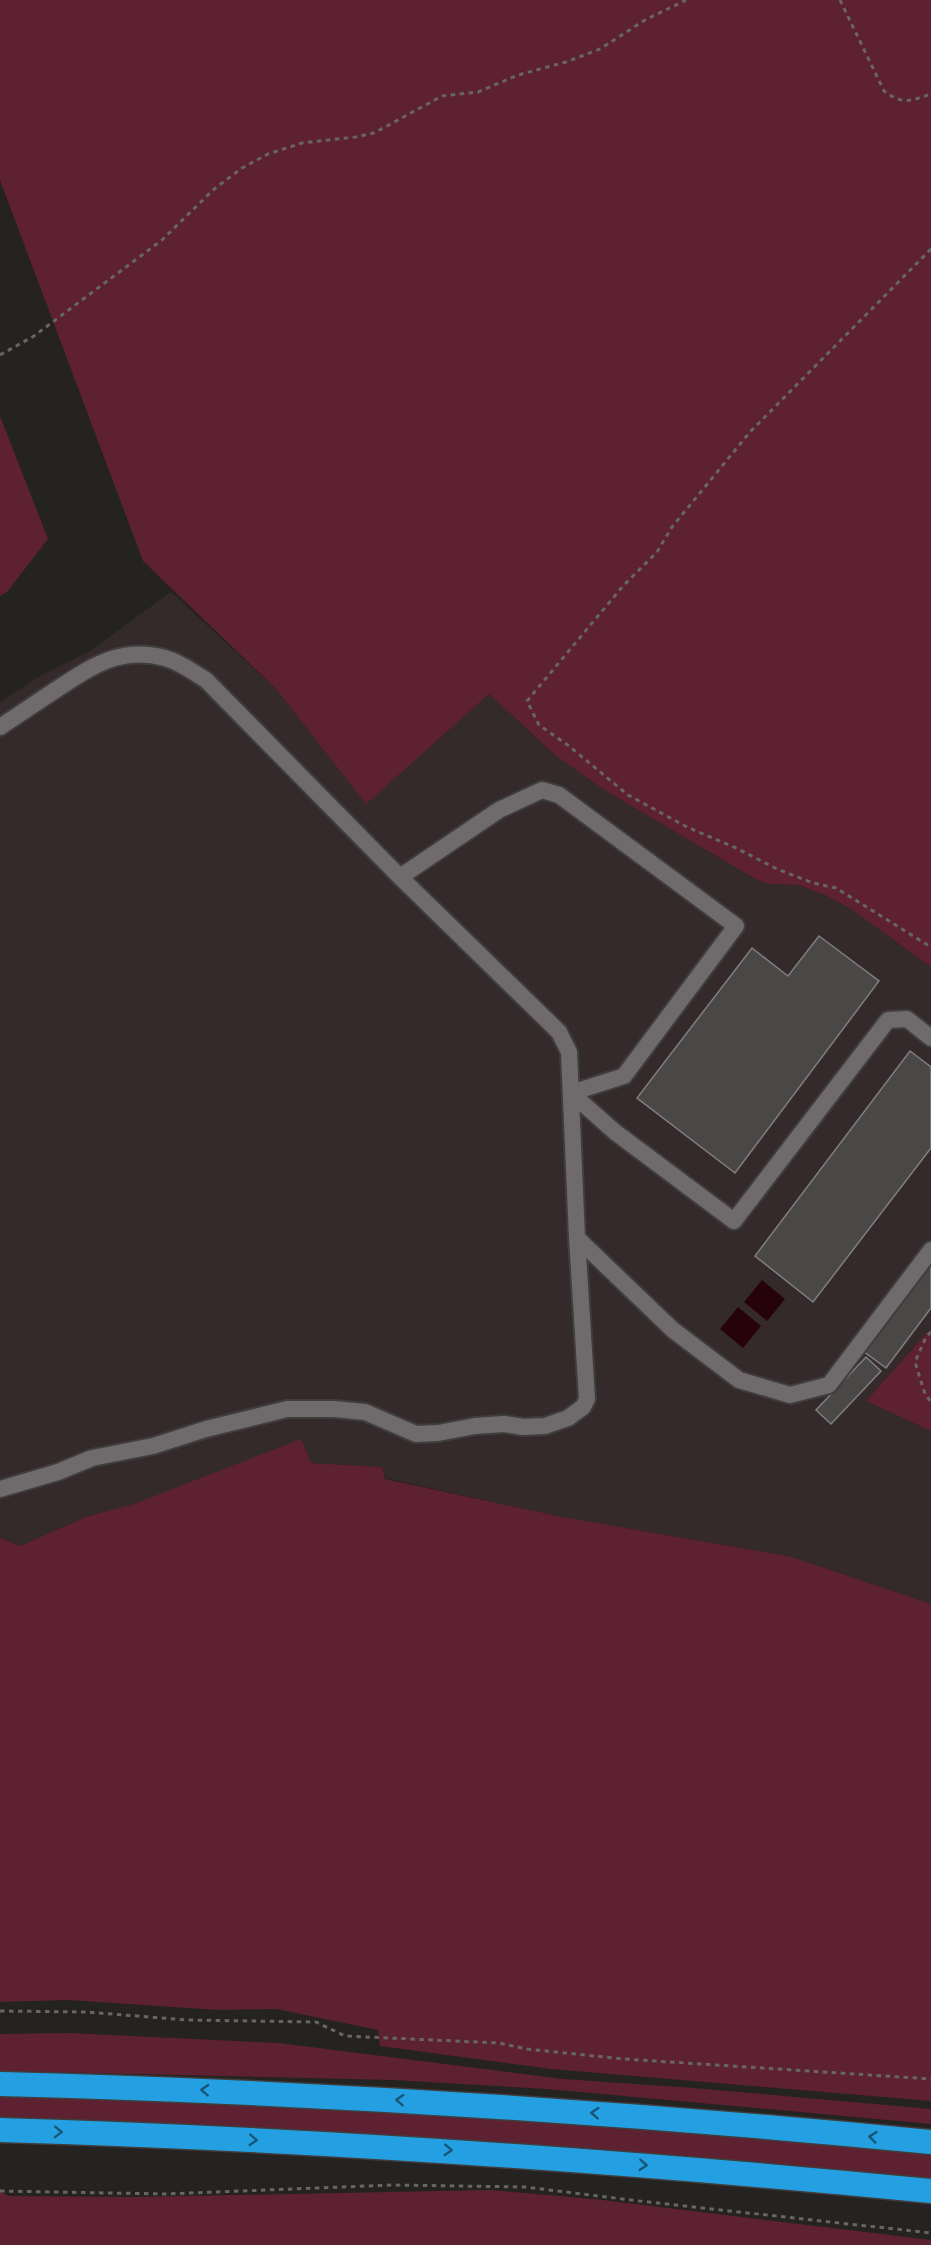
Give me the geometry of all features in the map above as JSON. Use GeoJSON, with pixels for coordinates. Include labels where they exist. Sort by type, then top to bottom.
{"type":"FeatureCollection","features":[{"type":"Feature","properties":{"kind":"highway"},"geometry":{"type":"LineString","coordinates":[[0,2084],[137,2087],[463,2103],[677,2119],[931,2142]]}},
{"type":"Feature","properties":{"kind":"highway"},"geometry":{"type":"LineString","coordinates":[[0,2130],[322,2143],[476,2152],[709,2170],[931,2191]]}},
{"type":"Feature","properties":{"kind":"lane"},"geometry":{"type":"LineString","coordinates":[[0,727],[107,659],[127,654],[147,654],[167,658],[187,668],[206,680],[400,877],[560,1032],[569,1052],[587,1399],[583,1407],[568,1418],[545,1426],[523,1427],[504,1424],[416,1434],[364,1412],[334,1409],[287,1409],[206,1429],[153,1446],[92,1458],[58,1472],[0,1489]]}},
{"type":"Feature","properties":{"kind":"lane"},"geometry":{"type":"LineString","coordinates":[[400,877],[499,810],[542,790],[559,795],[736,926],[624,1076],[572,1093]]}},
{"type":"Feature","properties":{"kind":"lane"},"geometry":{"type":"LineString","coordinates":[[572,1093],[615,1132],[734,1221],[888,1020],[907,1019],[931,1038]]}},
{"type":"Feature","properties":{"kind":"lane"},"geometry":{"type":"LineString","coordinates":[[577,1239],[673,1330],[739,1380],[790,1395],[829,1385],[931,1250]]}},
{"type":"Feature","properties":{"kind":"path"},"geometry":{"type":"LineString","coordinates":[[0,355],[34,336],[144,254],[162,240],[213,190],[242,168],[268,154],[302,143],[374,133],[442,96],[478,92],[518,75],[566,62],[600,49],[645,20],[686,0]]}},
{"type":"Feature","properties":{"kind":"path"},"geometry":{"type":"LineString","coordinates":[[840,0],[884,91],[894,98],[909,102],[931,94]]}},
{"type":"Feature","properties":{"kind":"path"},"geometry":{"type":"LineString","coordinates":[[931,249],[750,432],[672,527],[657,552],[623,586],[527,700],[539,725],[569,746],[628,795],[687,827],[777,868],[813,883],[836,888],[931,947]]}},
{"type":"Feature","properties":{"kind":"path"},"geometry":{"type":"LineString","coordinates":[[931,1332],[915,1362],[925,1394],[931,1402]]}},
{"type":"Feature","properties":{"kind":"path"},"geometry":{"type":"LineString","coordinates":[[0,2011],[86,2012],[187,2020],[316,2022],[345,2036],[499,2043],[527,2049],[624,2059],[931,2079]]}},
{"type":"Feature","properties":{"kind":"path"},"geometry":{"type":"LineString","coordinates":[[0,2191],[165,2194],[392,2186],[525,2187],[931,2233]]}},
{"type":"Feature","properties":{"kind":"shaded area"},"geometry":{"type":"Polygon","coordinates":[[[0,0],[931,0],[931,967],[851,909],[799,885],[768,884],[755,879],[603,789],[556,756],[489,694],[366,804],[277,690],[143,561],[0,180],[0,0]]]}},
{"type":"Feature","properties":{"kind":"shaded area"},"geometry":{"type":"Polygon","coordinates":[[[0,416],[48,539],[7,592],[0,596],[0,416]]]}},
{"type":"Feature","properties":{"kind":"shaded area"},"geometry":{"type":"Polygon","coordinates":[[[171,592],[277,690],[366,803],[489,694],[556,756],[603,789],[755,879],[768,884],[799,885],[851,909],[931,967],[931,1328],[866,1401],[931,1431],[931,1604],[792,1557],[563,1517],[385,1478],[382,1467],[311,1463],[86,1517],[20,1546],[0,1538],[0,702],[42,675],[90,651],[171,592]]]}},
{"type":"Feature","properties":{"kind":"shaded area"},"geometry":{"type":"Polygon","coordinates":[[[762,1280],[785,1299],[767,1321],[744,1302],[762,1280]]]}},
{"type":"Feature","properties":{"kind":"shaded area"},"geometry":{"type":"Polygon","coordinates":[[[738,1307],[761,1326],[743,1348],[720,1329],[738,1307]]]}},
{"type":"Feature","properties":{"kind":"shaded area"},"geometry":{"type":"Polygon","coordinates":[[[931,1328],[931,1431],[866,1401],[931,1328]]]}},
{"type":"Feature","properties":{"kind":"shaded area"},"geometry":{"type":"Polygon","coordinates":[[[301,1439],[311,1463],[382,1467],[385,1479],[563,1517],[792,1557],[931,1604],[931,2101],[551,2069],[380,2046],[378,2030],[276,2009],[218,2010],[68,2000],[0,2002],[0,1538],[20,1546],[86,1517],[134,1504],[301,1439]]]}},
{"type":"Feature","properties":{"kind":"shaded area"},"geometry":{"type":"Polygon","coordinates":[[[70,2033],[279,2043],[563,2079],[931,2109],[931,2124],[547,2089],[393,2080],[0,2071],[0,2034],[70,2033]]]}},
{"type":"Feature","properties":{"kind":"shaded area"},"geometry":{"type":"Polygon","coordinates":[[[0,2095],[463,2115],[780,2139],[931,2154],[931,2181],[0,2120],[0,2095]]]}},
{"type":"Feature","properties":{"kind":"shaded area"},"geometry":{"type":"Polygon","coordinates":[[[490,2190],[603,2200],[931,2240],[931,2245],[0,2245],[0,2191],[8,2196],[134,2197],[490,2190]]]}},
{"type":"Feature","properties":{"kind":"building"},"geometry":{"type":"Polygon","coordinates":[[[819,936],[879,981],[735,1173],[637,1098],[752,948],[788,976],[819,936]]]}},
{"type":"Feature","properties":{"kind":"building"},"geometry":{"type":"Polygon","coordinates":[[[910,1051],[931,1067],[931,1148],[813,1302],[755,1256],[910,1051]]]}},
{"type":"Feature","properties":{"kind":"building"},"geometry":{"type":"Polygon","coordinates":[[[931,1261],[931,1308],[886,1368],[863,1351],[931,1261]]]}},
{"type":"Feature","properties":{"kind":"building"},"geometry":{"type":"Polygon","coordinates":[[[866,1357],[881,1371],[831,1424],[816,1410],[866,1357]]]}}]}
